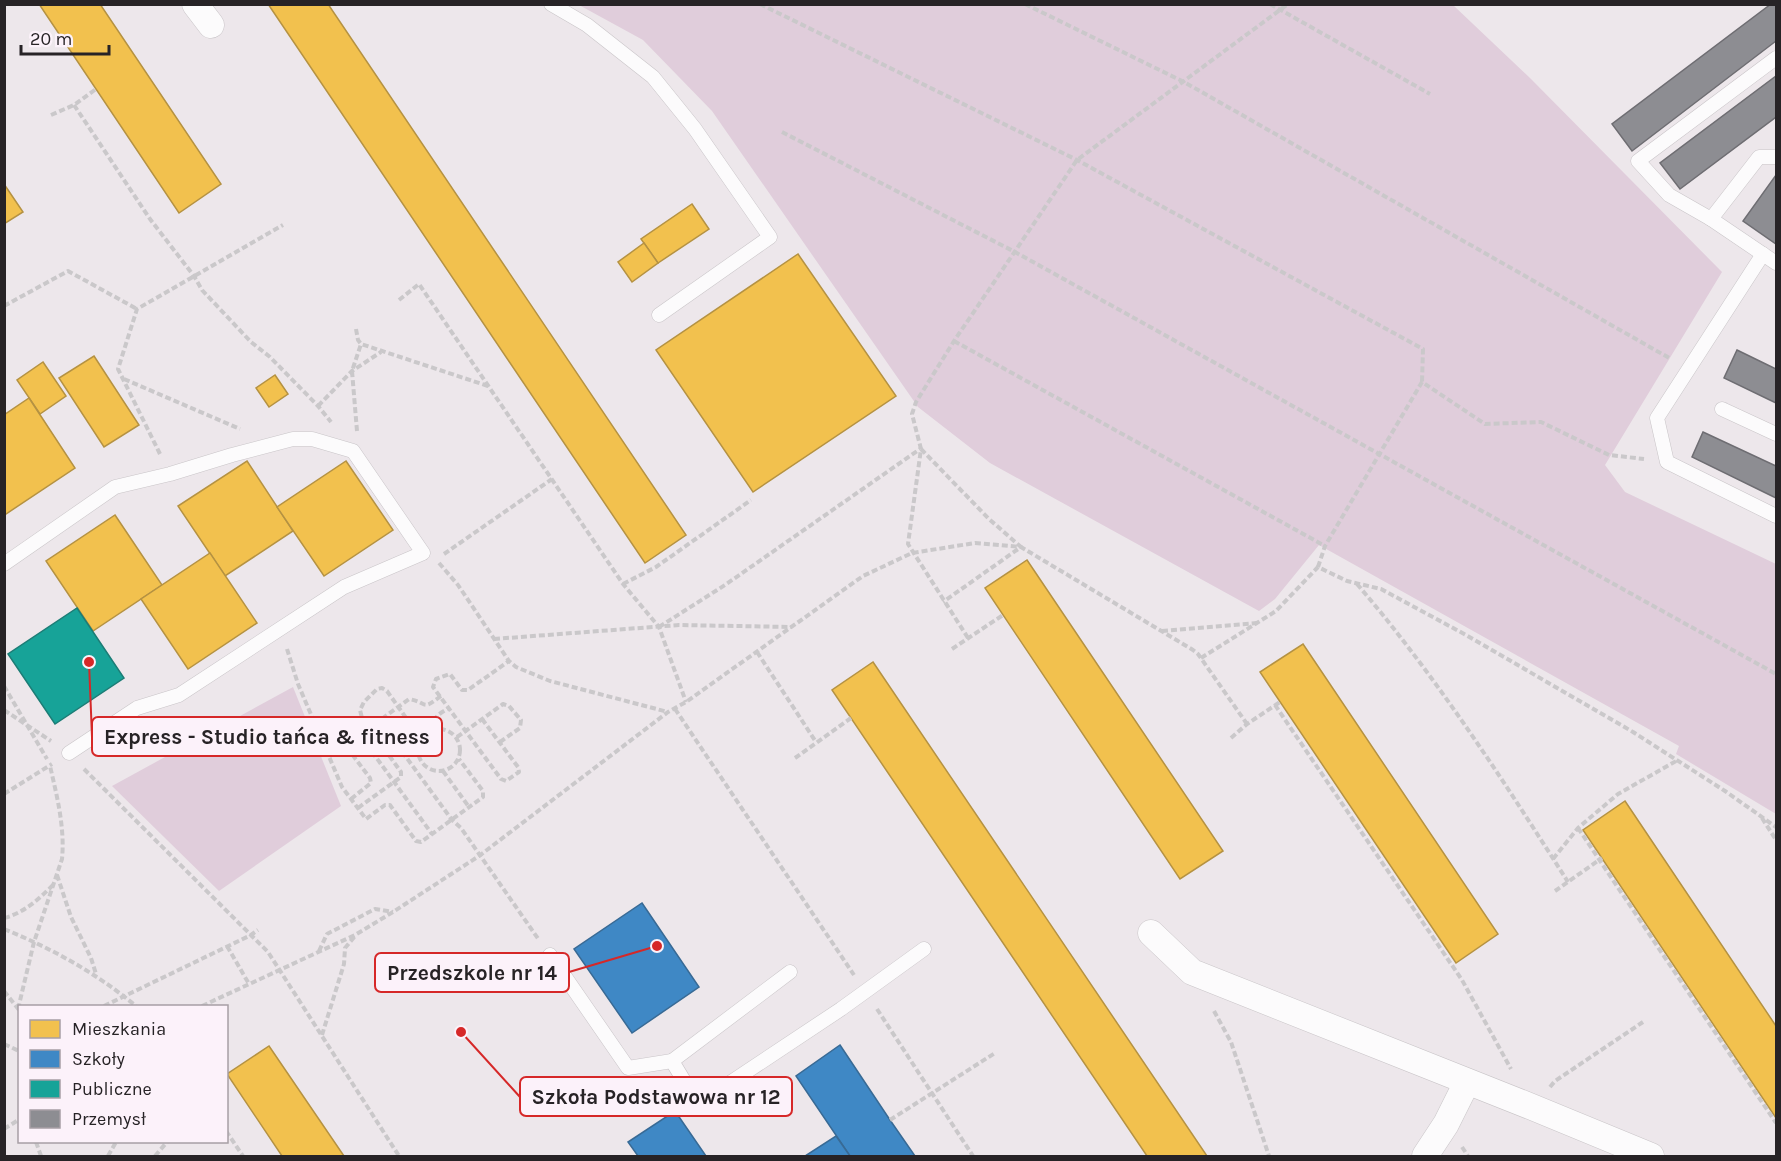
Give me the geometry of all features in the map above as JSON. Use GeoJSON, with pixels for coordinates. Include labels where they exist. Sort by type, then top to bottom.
{"type":"FeatureCollection","features":[{"type":"Feature","properties":{"kind":"street"},"geometry":{"type":"LineString","coordinates":[[195,4],[211,26]]}},
{"type":"Feature","properties":{"kind":"street"},"geometry":{"type":"LineString","coordinates":[[1151,933],[1192,972],[1651,1156]]}},
{"type":"Feature","properties":{"kind":"street"},"geometry":{"type":"LineString","coordinates":[[1425,1156],[1446,1124],[1467,1082]]}},
{"type":"Feature","properties":{"kind":"lane"},"geometry":{"type":"LineString","coordinates":[[551,4],[587,25],[653,77],[695,129],[770,237],[659,315]]}},
{"type":"Feature","properties":{"kind":"lane"},"geometry":{"type":"LineString","coordinates":[[1776,58],[1638,161],[1669,195],[1711,219],[1776,263]]}},
{"type":"Feature","properties":{"kind":"lane"},"geometry":{"type":"LineString","coordinates":[[1711,219],[1759,157],[1776,157]]}},
{"type":"Feature","properties":{"kind":"lane"},"geometry":{"type":"LineString","coordinates":[[1763,254],[1658,418],[1667,462],[1776,516]]}},
{"type":"Feature","properties":{"kind":"lane"},"geometry":{"type":"LineString","coordinates":[[1722,409],[1776,434]]}},
{"type":"Feature","properties":{"kind":"lane"},"geometry":{"type":"LineString","coordinates":[[4,564],[115,488],[270,445],[312,439],[353,451],[423,553],[344,587],[179,695],[137,708],[69,753]]}},
{"type":"Feature","properties":{"kind":"lane"},"geometry":{"type":"LineString","coordinates":[[672,1061],[698,1104],[866,992],[924,949]]}},
{"type":"Feature","properties":{"kind":"lane"},"geometry":{"type":"LineString","coordinates":[[550,955],[628,1068],[672,1061],[790,972]]}},
{"type":"Feature","properties":{"kind":"path"},"geometry":{"type":"LineString","coordinates":[[760,4],[1077,160],[1423,348],[1422,382],[1325,546],[1318,567],[1276,611],[1201,658]]}},
{"type":"Feature","properties":{"kind":"path"},"geometry":{"type":"LineString","coordinates":[[1025,4],[1184,82],[1689,369]]}},
{"type":"Feature","properties":{"kind":"path"},"geometry":{"type":"LineString","coordinates":[[1270,4],[1430,94]]}},
{"type":"Feature","properties":{"kind":"path"},"geometry":{"type":"LineString","coordinates":[[968,638],[908,544],[921,449],[912,414],[916,402],[954,341],[1077,160],[1288,4]]}},
{"type":"Feature","properties":{"kind":"path"},"geometry":{"type":"LineString","coordinates":[[51,115],[74,105],[96,89]]}},
{"type":"Feature","properties":{"kind":"path"},"geometry":{"type":"LineString","coordinates":[[74,105],[150,219],[194,276],[202,290],[251,342],[270,357],[318,405],[353,451],[358,442],[352,371],[361,344]]}},
{"type":"Feature","properties":{"kind":"path"},"geometry":{"type":"LineString","coordinates":[[782,132],[1015,252],[1776,674]]}},
{"type":"Feature","properties":{"kind":"path"},"geometry":{"type":"LineString","coordinates":[[170,474],[118,369],[137,309],[283,225]]}},
{"type":"Feature","properties":{"kind":"path"},"geometry":{"type":"LineString","coordinates":[[4,306],[68,271],[137,309]]}},
{"type":"Feature","properties":{"kind":"path"},"geometry":{"type":"LineString","coordinates":[[399,300],[419,284],[623,584],[659,627],[686,702]]}},
{"type":"Feature","properties":{"kind":"path"},"geometry":{"type":"LineString","coordinates":[[356,329],[361,344],[489,386]]}},
{"type":"Feature","properties":{"kind":"path"},"geometry":{"type":"LineString","coordinates":[[954,341],[1325,546]]}},
{"type":"Feature","properties":{"kind":"path"},"geometry":{"type":"LineString","coordinates":[[318,405],[352,371],[381,352]]}},
{"type":"Feature","properties":{"kind":"path"},"geometry":{"type":"LineString","coordinates":[[124,379],[235,426],[270,445]]}},
{"type":"Feature","properties":{"kind":"path"},"geometry":{"type":"LineString","coordinates":[[1422,382],[1485,424],[1541,422],[1610,455],[1667,462]]}},
{"type":"Feature","properties":{"kind":"path"},"geometry":{"type":"LineString","coordinates":[[921,449],[989,519],[1021,547],[1193,650],[1247,724]]}},
{"type":"Feature","properties":{"kind":"path"},"geometry":{"type":"LineString","coordinates":[[659,627],[725,585],[921,449]]}},
{"type":"Feature","properties":{"kind":"path"},"geometry":{"type":"LineString","coordinates":[[552,479],[436,559],[458,585],[509,661],[516,667],[550,681],[668,712]]}},
{"type":"Feature","properties":{"kind":"path"},"geometry":{"type":"LineString","coordinates":[[623,584],[656,567],[751,500]]}},
{"type":"Feature","properties":{"kind":"path"},"geometry":{"type":"LineString","coordinates":[[204,1005],[355,935],[393,912],[479,856],[668,712],[686,702],[863,576],[912,552],[975,543],[1021,547]]}},
{"type":"Feature","properties":{"kind":"path"},"geometry":{"type":"LineString","coordinates":[[943,602],[1021,547]]}},
{"type":"Feature","properties":{"kind":"path"},"geometry":{"type":"LineString","coordinates":[[1318,567],[1347,581],[1381,589],[1466,635],[1678,760],[1776,826]]}},
{"type":"Feature","properties":{"kind":"path"},"geometry":{"type":"LineString","coordinates":[[1357,583],[1395,628],[1445,698],[1568,882]]}},
{"type":"Feature","properties":{"kind":"path"},"geometry":{"type":"LineString","coordinates":[[952,649],[1003,615]]}},
{"type":"Feature","properties":{"kind":"path"},"geometry":{"type":"LineString","coordinates":[[1162,631],[1258,623]]}},
{"type":"Feature","properties":{"kind":"path"},"geometry":{"type":"LineString","coordinates":[[494,639],[679,625],[792,627]]}},
{"type":"Feature","properties":{"kind":"path"},"geometry":{"type":"LineString","coordinates":[[280,629],[298,684],[342,787],[366,819],[385,805],[390,805],[416,841],[421,842],[483,797],[483,791],[459,759]]}},
{"type":"Feature","properties":{"kind":"path"},"geometry":{"type":"LineString","coordinates":[[757,652],[816,742]]}},
{"type":"Feature","properties":{"kind":"path"},"geometry":{"type":"LineString","coordinates":[[482,718],[518,767],[519,772],[506,781],[501,779],[433,687],[436,679],[450,674],[462,690],[468,690],[509,661]]}},
{"type":"Feature","properties":{"kind":"path"},"geometry":{"type":"LineString","coordinates":[[4,686],[50,765],[63,845],[57,874],[34,942],[20,1005]]}},
{"type":"Feature","properties":{"kind":"path"},"geometry":{"type":"LineString","coordinates":[[358,808],[400,777],[401,772],[362,718],[360,710],[377,688],[382,688],[421,739]]}},
{"type":"Feature","properties":{"kind":"path"},"geometry":{"type":"LineString","coordinates":[[441,696],[429,705],[423,706],[409,699],[382,718],[382,724],[452,820],[461,828],[550,955]]}},
{"type":"Feature","properties":{"kind":"path"},"geometry":{"type":"LineString","coordinates":[[1231,738],[1247,724],[1280,702]]}},
{"type":"Feature","properties":{"kind":"path"},"geometry":{"type":"LineString","coordinates":[[457,737],[503,704],[509,705],[521,720],[520,728],[500,742]]}},
{"type":"Feature","properties":{"kind":"path"},"geometry":{"type":"LineString","coordinates":[[1275,705],[1462,980],[1532,1107],[1555,1081],[1642,1022]]}},
{"type":"Feature","properties":{"kind":"path"},"geometry":{"type":"LineString","coordinates":[[433,730],[435,717],[449,708]]}},
{"type":"Feature","properties":{"kind":"path"},"geometry":{"type":"LineString","coordinates":[[675,708],[973,1156]]}},
{"type":"Feature","properties":{"kind":"path"},"geometry":{"type":"LineString","coordinates":[[4,710],[69,753],[268,952],[399,1156]]}},
{"type":"Feature","properties":{"kind":"path"},"geometry":{"type":"LineString","coordinates":[[795,758],[851,718]]}},
{"type":"Feature","properties":{"kind":"path"},"geometry":{"type":"LineString","coordinates":[[442,729],[450,732],[457,737],[461,752],[459,759],[453,767],[435,771],[421,762],[418,755],[421,739],[433,730],[442,729]]}},
{"type":"Feature","properties":{"kind":"path"},"geometry":{"type":"LineString","coordinates":[[351,798],[371,783],[370,778],[348,748],[348,741],[354,736],[362,738],[432,834]]}},
{"type":"Feature","properties":{"kind":"path"},"geometry":{"type":"LineString","coordinates":[[4,794],[69,753]]}},
{"type":"Feature","properties":{"kind":"path"},"geometry":{"type":"LineString","coordinates":[[1552,859],[1578,828],[1618,794],[1678,760]]}},
{"type":"Feature","properties":{"kind":"path"},"geometry":{"type":"LineString","coordinates":[[414,767],[421,762]]}},
{"type":"Feature","properties":{"kind":"path"},"geometry":{"type":"LineString","coordinates":[[443,771],[469,807]]}},
{"type":"Feature","properties":{"kind":"path"},"geometry":{"type":"LineString","coordinates":[[1760,815],[1776,840]]}},
{"type":"Feature","properties":{"kind":"path"},"geometry":{"type":"LineString","coordinates":[[1578,828],[1601,859],[1776,1123]]}},
{"type":"Feature","properties":{"kind":"path"},"geometry":{"type":"LineString","coordinates":[[1556,891],[1601,859]]}},
{"type":"Feature","properties":{"kind":"path"},"geometry":{"type":"LineString","coordinates":[[57,874],[71,917],[91,958],[96,975]]}},
{"type":"Feature","properties":{"kind":"path"},"geometry":{"type":"LineString","coordinates":[[4,918],[14,916],[28,907],[54,884]]}},
{"type":"Feature","properties":{"kind":"path"},"geometry":{"type":"LineString","coordinates":[[319,952],[327,934],[375,909],[393,912]]}},
{"type":"Feature","properties":{"kind":"path"},"geometry":{"type":"LineString","coordinates":[[4,929],[96,975],[135,1005]]}},
{"type":"Feature","properties":{"kind":"path"},"geometry":{"type":"LineString","coordinates":[[106,1005],[258,930]]}},
{"type":"Feature","properties":{"kind":"path"},"geometry":{"type":"LineString","coordinates":[[322,1036],[344,964],[345,948],[355,935]]}},
{"type":"Feature","properties":{"kind":"path"},"geometry":{"type":"LineString","coordinates":[[227,946],[249,984]]}},
{"type":"Feature","properties":{"kind":"path"},"geometry":{"type":"LineString","coordinates":[[1192,972],[1231,1041],[1269,1156]]}},
{"type":"Feature","properties":{"kind":"path"},"geometry":{"type":"LineString","coordinates":[[4,991],[18,1009]]}},
{"type":"Feature","properties":{"kind":"path"},"geometry":{"type":"LineString","coordinates":[[4,1044],[18,1051]]}},
{"type":"Feature","properties":{"kind":"path"},"geometry":{"type":"LineString","coordinates":[[890,1120],[995,1053]]}},
{"type":"Feature","properties":{"kind":"path"},"geometry":{"type":"LineString","coordinates":[[4,1129],[18,1120]]}},
{"type":"Feature","properties":{"kind":"path"},"geometry":{"type":"LineString","coordinates":[[228,1134],[243,1156]]}},
{"type":"Feature","properties":{"kind":"path"},"geometry":{"type":"LineString","coordinates":[[155,1156],[166,1143]]}},
{"type":"Feature","properties":{"kind":"shaded area"},"geometry":{"type":"Polygon","coordinates":[[[579,5],[1453,5],[1530,78],[1722,272],[1605,465],[1625,492],[1776,564],[1776,814],[1676,754],[1679,746],[1319,545],[1275,599],[1259,611],[990,463],[918,407],[712,111],[643,40],[579,5]]]}},
{"type":"Feature","properties":{"kind":"shaded area"},"geometry":{"type":"Polygon","coordinates":[[[293,687],[341,806],[219,891],[112,786],[293,687]]]}},
{"type":"Feature","properties":{"kind":"building: Mieszkania"},"geometry":{"type":"Polygon","coordinates":[[[39,4],[100,4],[221,184],[179,213],[39,4]]]}},
{"type":"Feature","properties":{"kind":"building: Mieszkania"},"geometry":{"type":"Polygon","coordinates":[[[268,4],[328,4],[686,535],[645,563],[268,4]]]}},
{"type":"Feature","properties":{"kind":"building: Mieszkania"},"geometry":{"type":"Polygon","coordinates":[[[4,184],[23,212],[4,224],[4,184]]]}},
{"type":"Feature","properties":{"kind":"building: Mieszkania"},"geometry":{"type":"Polygon","coordinates":[[[692,204],[709,229],[658,263],[641,239],[692,204]]]}},
{"type":"Feature","properties":{"kind":"building: Mieszkania"},"geometry":{"type":"Polygon","coordinates":[[[644,243],[658,263],[632,282],[618,262],[644,243]]]}},
{"type":"Feature","properties":{"kind":"building: Mieszkania"},"geometry":{"type":"Polygon","coordinates":[[[798,254],[896,396],[753,492],[656,350],[798,254]]]}},
{"type":"Feature","properties":{"kind":"building: Mieszkania"},"geometry":{"type":"Polygon","coordinates":[[[94,356],[139,425],[104,447],[59,378],[94,356]]]}},
{"type":"Feature","properties":{"kind":"building: Mieszkania"},"geometry":{"type":"Polygon","coordinates":[[[43,362],[66,396],[40,414],[17,380],[43,362]]]}},
{"type":"Feature","properties":{"kind":"building: Mieszkania"},"geometry":{"type":"Polygon","coordinates":[[[275,375],[288,394],[269,407],[256,388],[275,375]]]}},
{"type":"Feature","properties":{"kind":"building: Mieszkania"},"geometry":{"type":"Polygon","coordinates":[[[29,398],[75,468],[6,514],[4,512],[4,415],[29,398]]]}},
{"type":"Feature","properties":{"kind":"building: Mieszkania"},"geometry":{"type":"Polygon","coordinates":[[[247,461],[293,531],[225,576],[178,506],[247,461]]]}},
{"type":"Feature","properties":{"kind":"building: Mieszkania"},"geometry":{"type":"Polygon","coordinates":[[[346,461],[393,530],[324,576],[277,507],[346,461]]]}},
{"type":"Feature","properties":{"kind":"building: Mieszkania"},"geometry":{"type":"Polygon","coordinates":[[[115,515],[162,585],[93,631],[46,561],[115,515]]]}},
{"type":"Feature","properties":{"kind":"building: Mieszkania"},"geometry":{"type":"Polygon","coordinates":[[[210,553],[257,623],[188,669],[141,599],[210,553]]]}},
{"type":"Feature","properties":{"kind":"building: Mieszkania"},"geometry":{"type":"Polygon","coordinates":[[[1027,560],[1223,851],[1180,879],[985,588],[1027,560]]]}},
{"type":"Feature","properties":{"kind":"building: Mieszkania"},"geometry":{"type":"Polygon","coordinates":[[[1303,644],[1498,934],[1456,963],[1260,672],[1303,644]]]}},
{"type":"Feature","properties":{"kind":"building: Mieszkania"},"geometry":{"type":"Polygon","coordinates":[[[873,662],[1207,1156],[1147,1156],[832,690],[873,662]]]}},
{"type":"Feature","properties":{"kind":"building: Mieszkania"},"geometry":{"type":"Polygon","coordinates":[[[1625,801],[1776,1026],[1776,1118],[1583,830],[1625,801]]]}},
{"type":"Feature","properties":{"kind":"building: Mieszkania"},"geometry":{"type":"Polygon","coordinates":[[[269,1046],[344,1156],[282,1156],[228,1073],[269,1046]]]}},
{"type":"Feature","properties":{"kind":"building: Szkoły"},"geometry":{"type":"Polygon","coordinates":[[[642,903],[699,987],[632,1033],[574,949],[642,903]]]}},
{"type":"Feature","properties":{"kind":"building: Szkoły"},"geometry":{"type":"Polygon","coordinates":[[[840,1045],[915,1156],[850,1156],[796,1076],[840,1045]]]}},
{"type":"Feature","properties":{"kind":"building: Szkoły"},"geometry":{"type":"Polygon","coordinates":[[[675,1111],[706,1156],[638,1156],[628,1142],[675,1111]]]}},
{"type":"Feature","properties":{"kind":"building: Szkoły"},"geometry":{"type":"Polygon","coordinates":[[[836,1136],[850,1156],[805,1156],[836,1136]]]}},
{"type":"Feature","properties":{"kind":"building: Publiczne"},"geometry":{"type":"Polygon","coordinates":[[[77,608],[124,678],[55,724],[8,654],[77,608]]]}},
{"type":"Feature","properties":{"kind":"building: Przemysł"},"geometry":{"type":"Polygon","coordinates":[[[1771,4],[1776,4],[1776,41],[1632,151],[1612,124],[1771,4]]]}},
{"type":"Feature","properties":{"kind":"building: Przemysł"},"geometry":{"type":"Polygon","coordinates":[[[1776,76],[1776,117],[1680,189],[1660,163],[1776,76]]]}},
{"type":"Feature","properties":{"kind":"building: Przemysł"},"geometry":{"type":"Polygon","coordinates":[[[1776,175],[1776,244],[1743,221],[1776,175]]]}},
{"type":"Feature","properties":{"kind":"building: Przemysł"},"geometry":{"type":"Polygon","coordinates":[[[1737,350],[1776,369],[1776,403],[1724,378],[1737,350]]]}},
{"type":"Feature","properties":{"kind":"building: Przemysł"},"geometry":{"type":"Polygon","coordinates":[[[1703,432],[1776,466],[1776,498],[1692,457],[1703,432]]]}},
{"type":"Feature","properties":{"kind":"place","name":"Express - Studio tańca & fitness"},"geometry":{"type":"Point","coordinates":[89,662]}},
{"type":"Feature","properties":{"kind":"place","name":"Przedszkole nr 14"},"geometry":{"type":"Point","coordinates":[657,946]}},
{"type":"Feature","properties":{"kind":"place","name":"Szkoła Podstawowa nr 12"},"geometry":{"type":"Point","coordinates":[461,1032]}}]}
